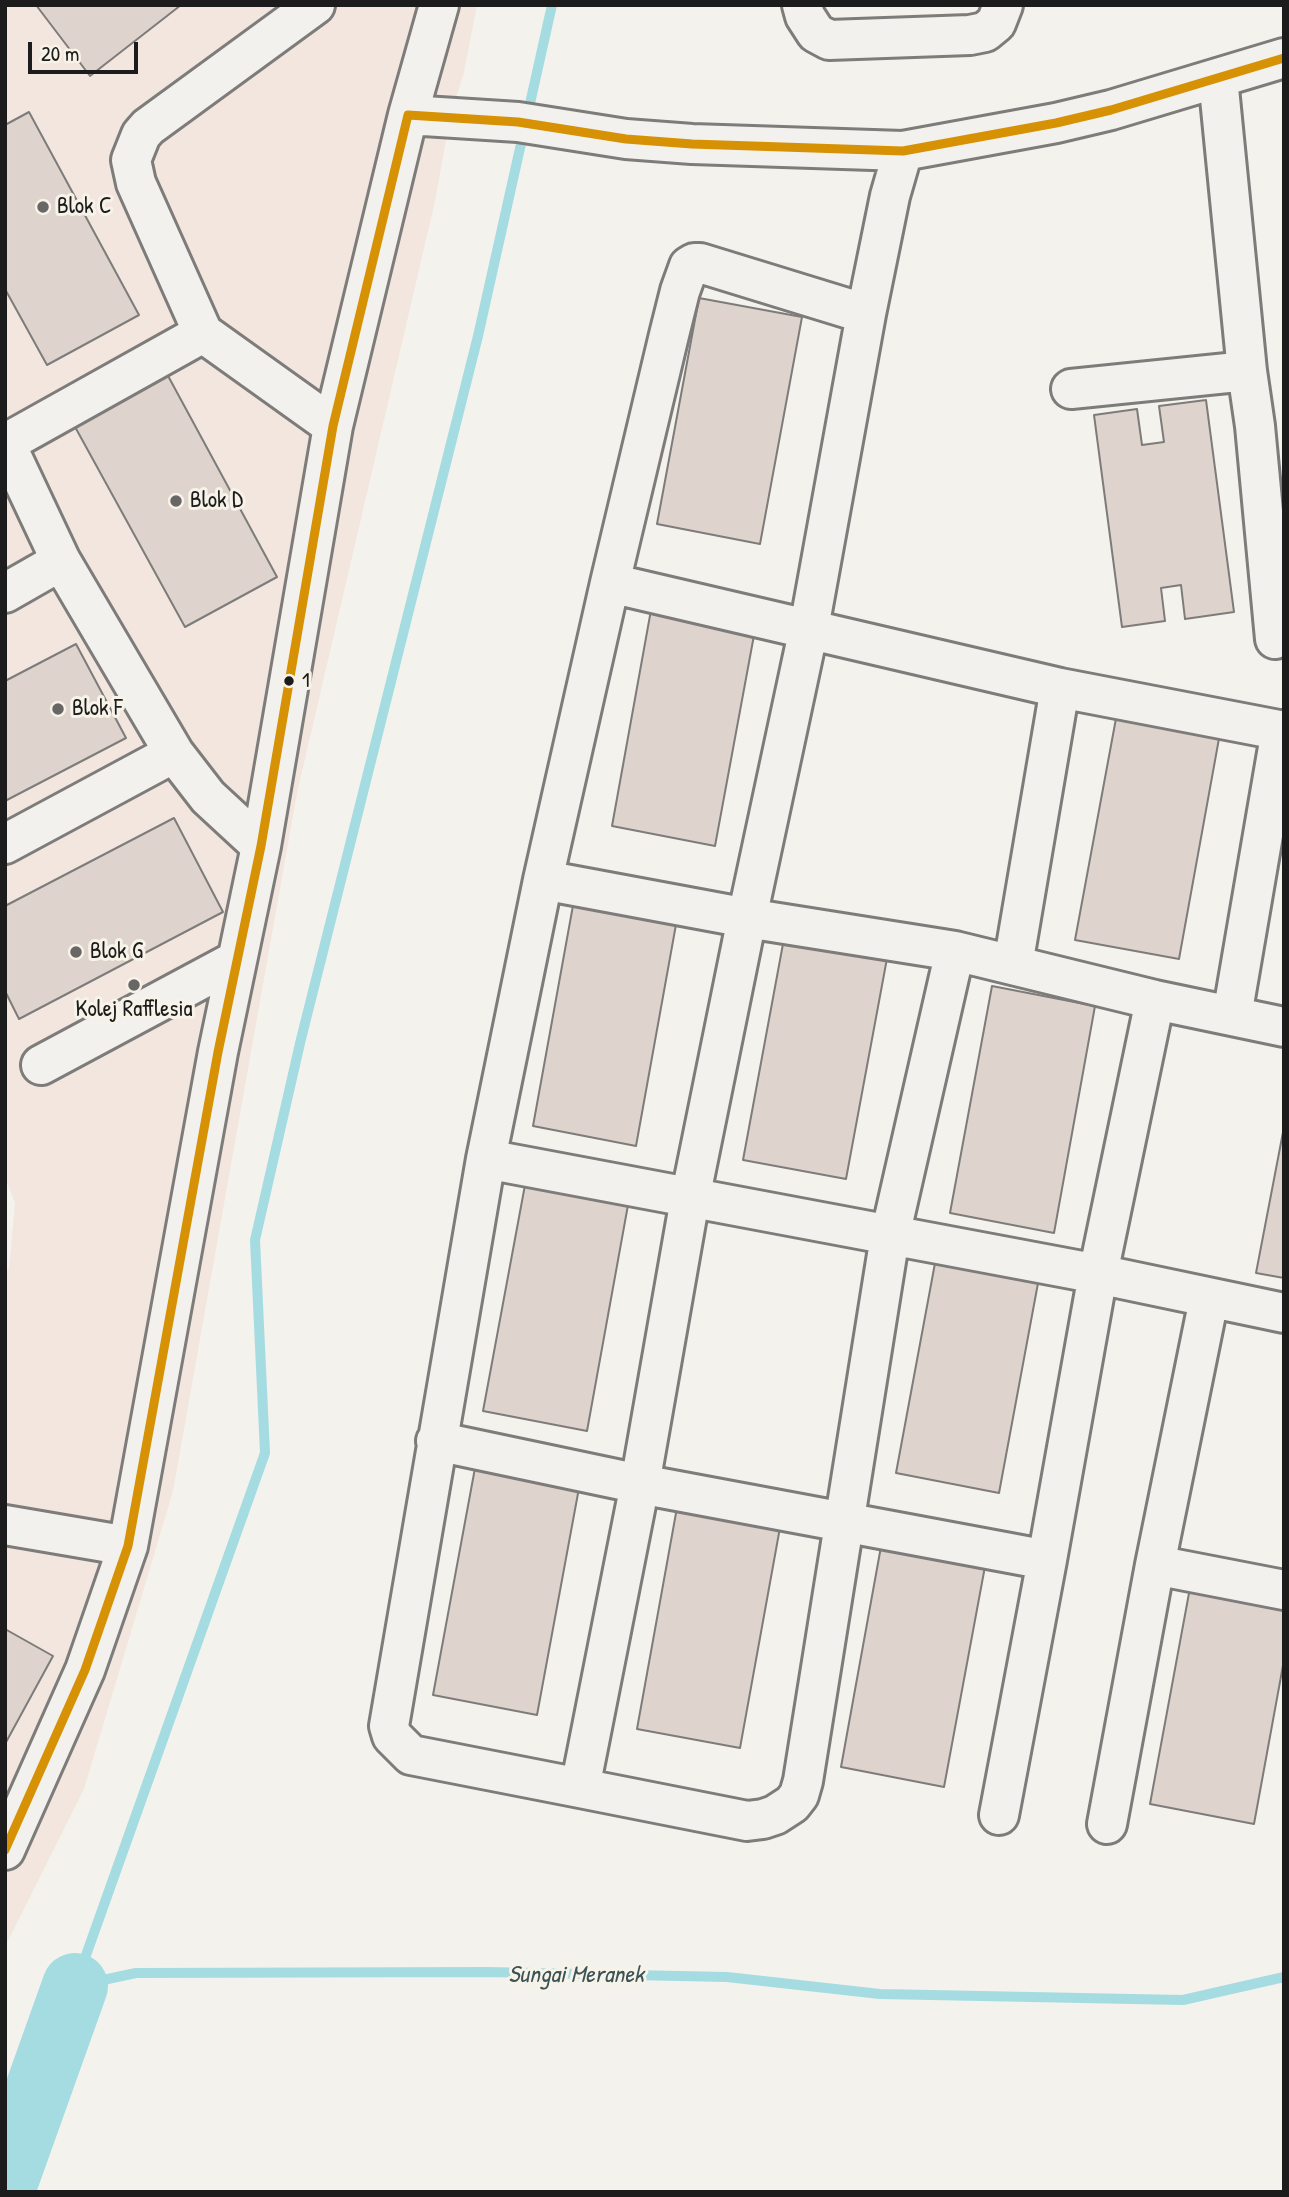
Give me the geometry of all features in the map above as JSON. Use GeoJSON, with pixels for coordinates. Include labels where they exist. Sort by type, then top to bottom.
{"type":"FeatureCollection","features":[{"type":"Feature","properties":{"kind":"street"},"geometry":{"type":"LineString","coordinates":[[315,5],[148,127],[141,135],[131,160],[132,173],[203,333],[333,426]]}},
{"type":"Feature","properties":{"kind":"street"},"geometry":{"type":"LineString","coordinates":[[7,1842],[85,1670],[128,1546],[237,960],[261,846],[333,426],[408,115],[439,5]]}},
{"type":"Feature","properties":{"kind":"street"},"geometry":{"type":"LineString","coordinates":[[802,5],[805,16],[816,33],[829,40],[970,35],[985,32],[996,23],[1003,5]]}},
{"type":"Feature","properties":{"kind":"street"},"geometry":{"type":"LineString","coordinates":[[408,115],[518,122],[626,139],[761,147],[903,151],[1067,120],[1284,58]]}},
{"type":"Feature","properties":{"kind":"street"},"geometry":{"type":"LineString","coordinates":[[1218,78],[1247,371],[1270,424],[1275,639]]}},
{"type":"Feature","properties":{"kind":"street"},"geometry":{"type":"LineString","coordinates":[[580,1788],[640,1484],[690,1199],[809,628],[866,314],[890,197],[903,151]]}},
{"type":"Feature","properties":{"kind":"street"},"geometry":{"type":"LineString","coordinates":[[866,314],[700,263],[691,264],[680,291],[610,583],[486,1159],[389,1726],[392,1736],[411,1755],[747,1821],[775,1815],[792,1804],[799,1795],[890,1236],[955,951]]}},
{"type":"Feature","properties":{"kind":"street"},"geometry":{"type":"LineString","coordinates":[[203,333],[6,442],[61,561],[174,753],[208,797],[261,846]]}},
{"type":"Feature","properties":{"kind":"street"},"geometry":{"type":"LineString","coordinates":[[1071,389],[1247,371]]}},
{"type":"Feature","properties":{"kind":"street"},"geometry":{"type":"LineString","coordinates":[[5,593],[61,561]]}},
{"type":"Feature","properties":{"kind":"street"},"geometry":{"type":"LineString","coordinates":[[610,583],[1060,688],[1282,730],[1232,1016]]}},
{"type":"Feature","properties":{"kind":"street"},"geometry":{"type":"LineString","coordinates":[[1013,965],[1060,688]]}},
{"type":"Feature","properties":{"kind":"street"},"geometry":{"type":"LineString","coordinates":[[5,844],[174,753]]}},
{"type":"Feature","properties":{"kind":"street"},"geometry":{"type":"LineString","coordinates":[[544,880],[747,918],[955,951],[1156,1000],[1284,1027]]}},
{"type":"Feature","properties":{"kind":"street"},"geometry":{"type":"LineString","coordinates":[[41,1065],[237,960]]}},
{"type":"Feature","properties":{"kind":"street"},"geometry":{"type":"LineString","coordinates":[[999,1815],[1098,1274],[1156,1000]]}},
{"type":"Feature","properties":{"kind":"street"},"geometry":{"type":"LineString","coordinates":[[486,1159],[1098,1274],[1284,1313]]}},
{"type":"Feature","properties":{"kind":"street"},"geometry":{"type":"LineString","coordinates":[[1107,1824],[1155,1565],[1209,1299]]}},
{"type":"Feature","properties":{"kind":"street"},"geometry":{"type":"LineString","coordinates":[[436,1441],[640,1484],[1047,1560]]}},
{"type":"Feature","properties":{"kind":"street"},"geometry":{"type":"LineString","coordinates":[[5,1525],[128,1546]]}},
{"type":"Feature","properties":{"kind":"street"},"geometry":{"type":"LineString","coordinates":[[1155,1565],[1284,1590]]}},
{"type":"Feature","properties":{"kind":"shaded area","name":"Kolej Rafflesia"},"geometry":{"type":"Polygon","coordinates":[[[5,5],[477,5],[464,72],[450,118],[435,201],[297,793],[173,1491],[84,1789],[5,1947],[5,1273],[9,1269],[15,1203],[5,1177],[5,5]]]}},
{"type":"Feature","properties":{"kind":"building"},"geometry":{"type":"Polygon","coordinates":[[[36,5],[181,5],[90,76],[36,5]]]}},
{"type":"Feature","properties":{"kind":"building","name":"Blok C"},"geometry":{"type":"Polygon","coordinates":[[[29,112],[139,315],[47,365],[5,289],[5,125],[29,112]]]}},
{"type":"Feature","properties":{"kind":"building"},"geometry":{"type":"Polygon","coordinates":[[[699,298],[802,317],[760,544],[657,524],[699,298]]]}},
{"type":"Feature","properties":{"kind":"building","name":"Blok D"},"geometry":{"type":"Polygon","coordinates":[[[167,374],[277,577],[185,627],[74,425],[167,374]]]}},
{"type":"Feature","properties":{"kind":"building"},"geometry":{"type":"Polygon","coordinates":[[[1206,400],[1234,612],[1185,619],[1181,585],[1161,588],[1165,621],[1122,627],[1094,415],[1137,409],[1142,445],[1164,442],[1159,406],[1206,400]]]}},
{"type":"Feature","properties":{"kind":"building"},"geometry":{"type":"Polygon","coordinates":[[[653,599],[757,619],[715,846],[612,826],[653,599]]]}},
{"type":"Feature","properties":{"kind":"building","name":"Blok F"},"geometry":{"type":"Polygon","coordinates":[[[76,644],[126,738],[5,801],[5,681],[76,644]]]}},
{"type":"Feature","properties":{"kind":"building"},"geometry":{"type":"Polygon","coordinates":[[[1117,713],[1220,733],[1179,959],[1075,940],[1117,713]]]}},
{"type":"Feature","properties":{"kind":"building","name":"Blok G"},"geometry":{"type":"Polygon","coordinates":[[[174,818],[223,912],[19,1019],[5,991],[5,906],[174,818]]]}},
{"type":"Feature","properties":{"kind":"building"},"geometry":{"type":"Polygon","coordinates":[[[574,900],[677,919],[636,1146],[533,1126],[574,900]]]}},
{"type":"Feature","properties":{"kind":"building"},"geometry":{"type":"Polygon","coordinates":[[[785,933],[888,953],[846,1179],[743,1160],[785,933]]]}},
{"type":"Feature","properties":{"kind":"building"},"geometry":{"type":"Polygon","coordinates":[[[992,986],[1095,1006],[1054,1233],[950,1213],[992,986]]]}},
{"type":"Feature","properties":{"kind":"building"},"geometry":{"type":"Polygon","coordinates":[[[1284,1127],[1284,1278],[1256,1273],[1284,1127]]]}},
{"type":"Feature","properties":{"kind":"building"},"geometry":{"type":"Polygon","coordinates":[[[525,1185],[628,1205],[587,1431],[483,1411],[525,1185]]]}},
{"type":"Feature","properties":{"kind":"building"},"geometry":{"type":"Polygon","coordinates":[[[938,1247],[1041,1267],[999,1493],[896,1473],[938,1247]]]}},
{"type":"Feature","properties":{"kind":"building"},"geometry":{"type":"Polygon","coordinates":[[[475,1468],[579,1488],[537,1715],[433,1695],[475,1468]]]}},
{"type":"Feature","properties":{"kind":"building"},"geometry":{"type":"Polygon","coordinates":[[[678,1502],[781,1522],[740,1748],[637,1729],[678,1502]]]}},
{"type":"Feature","properties":{"kind":"building"},"geometry":{"type":"Polygon","coordinates":[[[882,1541],[986,1561],[944,1787],[841,1767],[882,1541]]]}},
{"type":"Feature","properties":{"kind":"building"},"geometry":{"type":"Polygon","coordinates":[[[1192,1577],[1284,1595],[1284,1660],[1254,1824],[1150,1804],[1192,1577]]]}},
{"type":"Feature","properties":{"kind":"building"},"geometry":{"type":"Polygon","coordinates":[[[5,1629],[53,1656],[5,1744],[5,1629]]]}},
{"type":"Feature","properties":{"kind":"waterway"},"geometry":{"type":"LineString","coordinates":[[75,1986],[265,1453],[255,1240],[301,1039],[478,336],[552,5]]}},
{"type":"Feature","properties":{"kind":"waterway","name":"Sungai Meranek"},"geometry":{"type":"LineString","coordinates":[[75,1986],[136,1973],[487,1972],[727,1977],[880,1994],[1183,2000],[1284,1977]]}},
{"type":"Feature","properties":{"kind":"waterway","name":"Sungai Meranek"},"geometry":{"type":"LineString","coordinates":[[5,2182],[75,1986]]}},
{"type":"Feature","properties":{"kind":"transit line"},"geometry":{"type":"LineString","coordinates":[[5,1850],[85,1670],[128,1546],[218,1052],[261,846],[333,426],[408,115],[518,122],[626,139],[692,144],[903,151],[1056,123],[1111,110],[1284,58]]}},
{"type":"Feature","properties":{"kind":"place","name":"Blok C"},"geometry":{"type":"Point","coordinates":[43,207]}},
{"type":"Feature","properties":{"kind":"place","name":"Blok D"},"geometry":{"type":"Point","coordinates":[176,501]}},
{"type":"Feature","properties":{"kind":"place","name":"1"},"geometry":{"type":"Point","coordinates":[289,681]}},
{"type":"Feature","properties":{"kind":"place","name":"Blok F"},"geometry":{"type":"Point","coordinates":[58,709]}},
{"type":"Feature","properties":{"kind":"place","name":"Blok G"},"geometry":{"type":"Point","coordinates":[76,952]}},
{"type":"Feature","properties":{"kind":"place","name":"Kolej Rafflesia"},"geometry":{"type":"Point","coordinates":[134,985]}}]}
